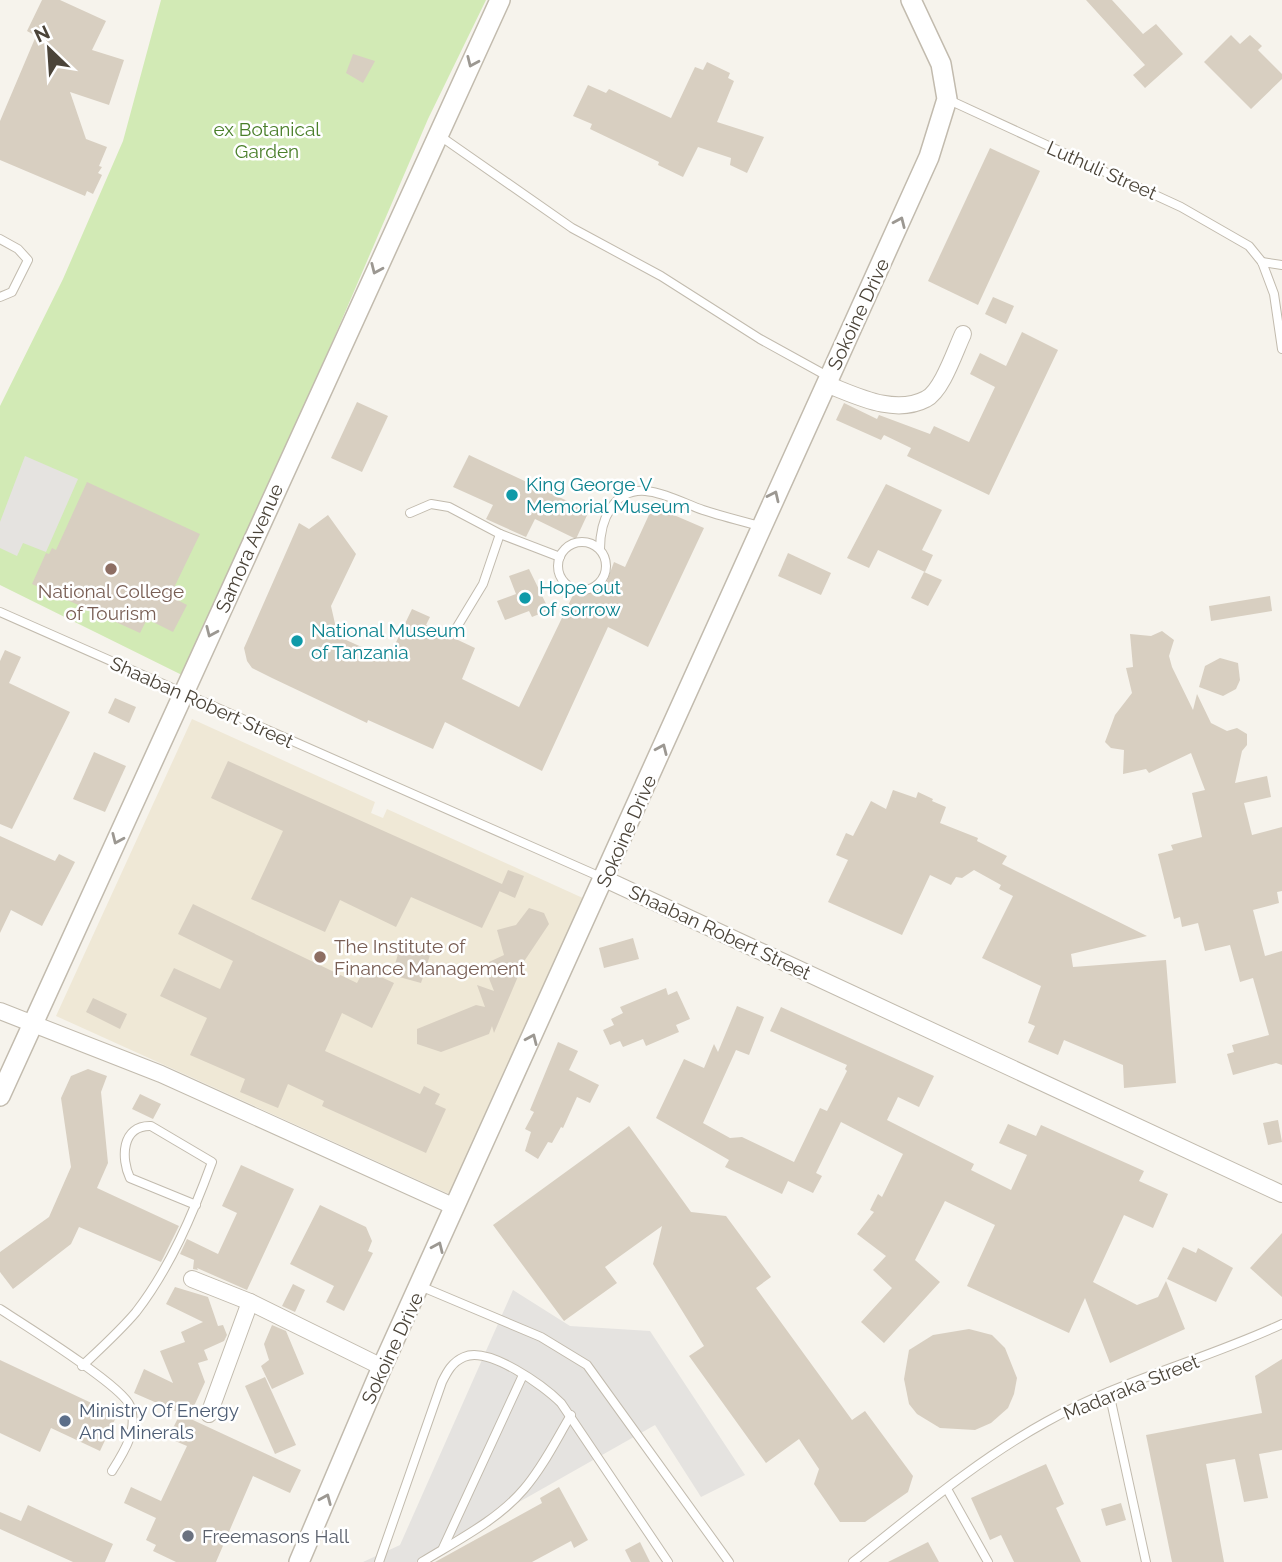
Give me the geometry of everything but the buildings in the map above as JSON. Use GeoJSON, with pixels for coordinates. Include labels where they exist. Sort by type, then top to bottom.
{"type":"FeatureCollection","features":[{"type":"Feature","properties":{"kind":"street","name":"Samora Avenue"},"geometry":{"type":"LineString","coordinates":[[0,1096],[500,0]]}},
{"type":"Feature","properties":{"kind":"street"},"geometry":{"type":"LineString","coordinates":[[911,0],[941,64],[947,99]]}},
{"type":"Feature","properties":{"kind":"street","name":"Sokoine Drive"},"geometry":{"type":"LineString","coordinates":[[299,1562],[382,1367],[929,157],[947,99]]}},
{"type":"Feature","properties":{"kind":"street"},"geometry":{"type":"LineString","coordinates":[[828,380],[882,404],[902,406],[927,399],[944,377],[963,334]]}},
{"type":"Feature","properties":{"kind":"street","name":"Shaaban Robert Street"},"geometry":{"type":"LineString","coordinates":[[605,878],[1282,1194]]}},
{"type":"Feature","properties":{"kind":"street"},"geometry":{"type":"LineString","coordinates":[[0,1011],[32,1026],[173,1079],[455,1207]]}},
{"type":"Feature","properties":{"kind":"street"},"geometry":{"type":"LineString","coordinates":[[192,1279],[250,1302],[382,1367]]}},
{"type":"Feature","properties":{"kind":"street"},"geometry":{"type":"LineString","coordinates":[[209,1414],[250,1302]]}},
{"type":"Feature","properties":{"kind":"lane","name":"Luthuli Street"},"geometry":{"type":"LineString","coordinates":[[947,99],[1181,207],[1249,246],[1262,262],[1274,294],[1282,349]]}},
{"type":"Feature","properties":{"kind":"lane"},"geometry":{"type":"LineString","coordinates":[[439,135],[572,228],[661,276],[828,380]]}},
{"type":"Feature","properties":{"kind":"lane"},"geometry":{"type":"LineString","coordinates":[[0,239],[18,249],[28,260],[12,292],[0,297]]}},
{"type":"Feature","properties":{"kind":"lane"},"geometry":{"type":"LineString","coordinates":[[1262,262],[1282,265]]}},
{"type":"Feature","properties":{"kind":"lane"},"geometry":{"type":"LineString","coordinates":[[600,549],[600,534],[609,511],[622,495],[636,490],[658,494],[760,526]]}},
{"type":"Feature","properties":{"kind":"lane"},"geometry":{"type":"LineString","coordinates":[[410,513],[431,504],[440,505],[500,534],[560,557]]}},
{"type":"Feature","properties":{"kind":"lane"},"geometry":{"type":"LineString","coordinates":[[457,627],[483,584],[500,534]]}},
{"type":"Feature","properties":{"kind":"lane"},"geometry":{"type":"LineString","coordinates":[[580,542],[600,549],[605,556],[606,572],[602,579],[589,589],[581,590],[566,583],[558,569],[560,557],[566,548],[580,542]]}},
{"type":"Feature","properties":{"kind":"lane","name":"Shaaban Robert Street"},"geometry":{"type":"LineString","coordinates":[[0,612],[605,878]]}},
{"type":"Feature","properties":{"kind":"lane"},"geometry":{"type":"LineString","coordinates":[[82,1366],[135,1312],[161,1273],[196,1205],[212,1162],[151,1126],[137,1129],[125,1143],[123,1152],[130,1178],[196,1205]]}},
{"type":"Feature","properties":{"kind":"lane"},"geometry":{"type":"LineString","coordinates":[[420,1286],[541,1337],[587,1365],[729,1562]]}},
{"type":"Feature","properties":{"kind":"lane"},"geometry":{"type":"LineString","coordinates":[[0,1309],[125,1396],[134,1423],[130,1437],[112,1471]]}},
{"type":"Feature","properties":{"kind":"lane","name":"Madaraka Street"},"geometry":{"type":"LineString","coordinates":[[853,1562],[947,1489],[1047,1421],[1109,1392],[1235,1346],[1282,1324]]}},
{"type":"Feature","properties":{"kind":"lane"},"geometry":{"type":"LineString","coordinates":[[379,1562],[442,1382],[450,1367],[464,1357],[479,1355],[523,1375],[549,1391],[571,1415],[668,1562]]}},
{"type":"Feature","properties":{"kind":"lane"},"geometry":{"type":"LineString","coordinates":[[443,1548],[523,1375]]}},
{"type":"Feature","properties":{"kind":"lane"},"geometry":{"type":"LineString","coordinates":[[1109,1392],[1146,1562]]}},
{"type":"Feature","properties":{"kind":"lane"},"geometry":{"type":"LineString","coordinates":[[422,1562],[496,1514],[522,1492],[538,1472],[571,1415]]}},
{"type":"Feature","properties":{"kind":"lane"},"geometry":{"type":"LineString","coordinates":[[947,1489],[988,1562]]}},
{"type":"Feature","properties":{"kind":"shaded area","name":"National College of Tourism"},"geometry":{"type":"Polygon","coordinates":[[[25,456],[78,479],[46,552],[23,543],[17,556],[0,548],[0,522],[25,456]]]}},
{"type":"Feature","properties":{"kind":"shaded area","name":"The Institute of Finance Management"},"geometry":{"type":"Polygon","coordinates":[[[192,719],[375,802],[371,813],[383,818],[387,809],[585,899],[449,1194],[56,1016],[192,719]]]}},
{"type":"Feature","properties":{"kind":"shaded area"},"geometry":{"type":"Polygon","coordinates":[[[513,1290],[570,1326],[650,1331],[745,1475],[701,1497],[655,1425],[453,1537],[416,1562],[363,1562],[400,1545],[513,1290]]]}},
{"type":"Feature","properties":{"kind":"green space","name":"ex Botanical Garden"},"geometry":{"type":"Polygon","coordinates":[[[161,0],[486,0],[428,119],[188,678],[0,585],[0,406],[63,279],[123,141],[161,0]]]}},
{"type":"Feature","properties":{"kind":"place","name":"King George V Memorial Museum"},"geometry":{"type":"Point","coordinates":[512,495]}},
{"type":"Feature","properties":{"kind":"place","name":"National College of Tourism"},"geometry":{"type":"Point","coordinates":[111,569]}},
{"type":"Feature","properties":{"kind":"place","name":"Hope out of sorrow"},"geometry":{"type":"Point","coordinates":[525,598]}},
{"type":"Feature","properties":{"kind":"place","name":"National Museum of Tanzania"},"geometry":{"type":"Point","coordinates":[297,641]}},
{"type":"Feature","properties":{"kind":"place","name":"The Institute of Finance Management"},"geometry":{"type":"Point","coordinates":[320,957]}},
{"type":"Feature","properties":{"kind":"place","name":"Ministry Of Energy And Minerals"},"geometry":{"type":"Point","coordinates":[65,1421]}},
{"type":"Feature","properties":{"kind":"place","name":"Freemasons Hall"},"geometry":{"type":"Point","coordinates":[188,1536]}}]}
